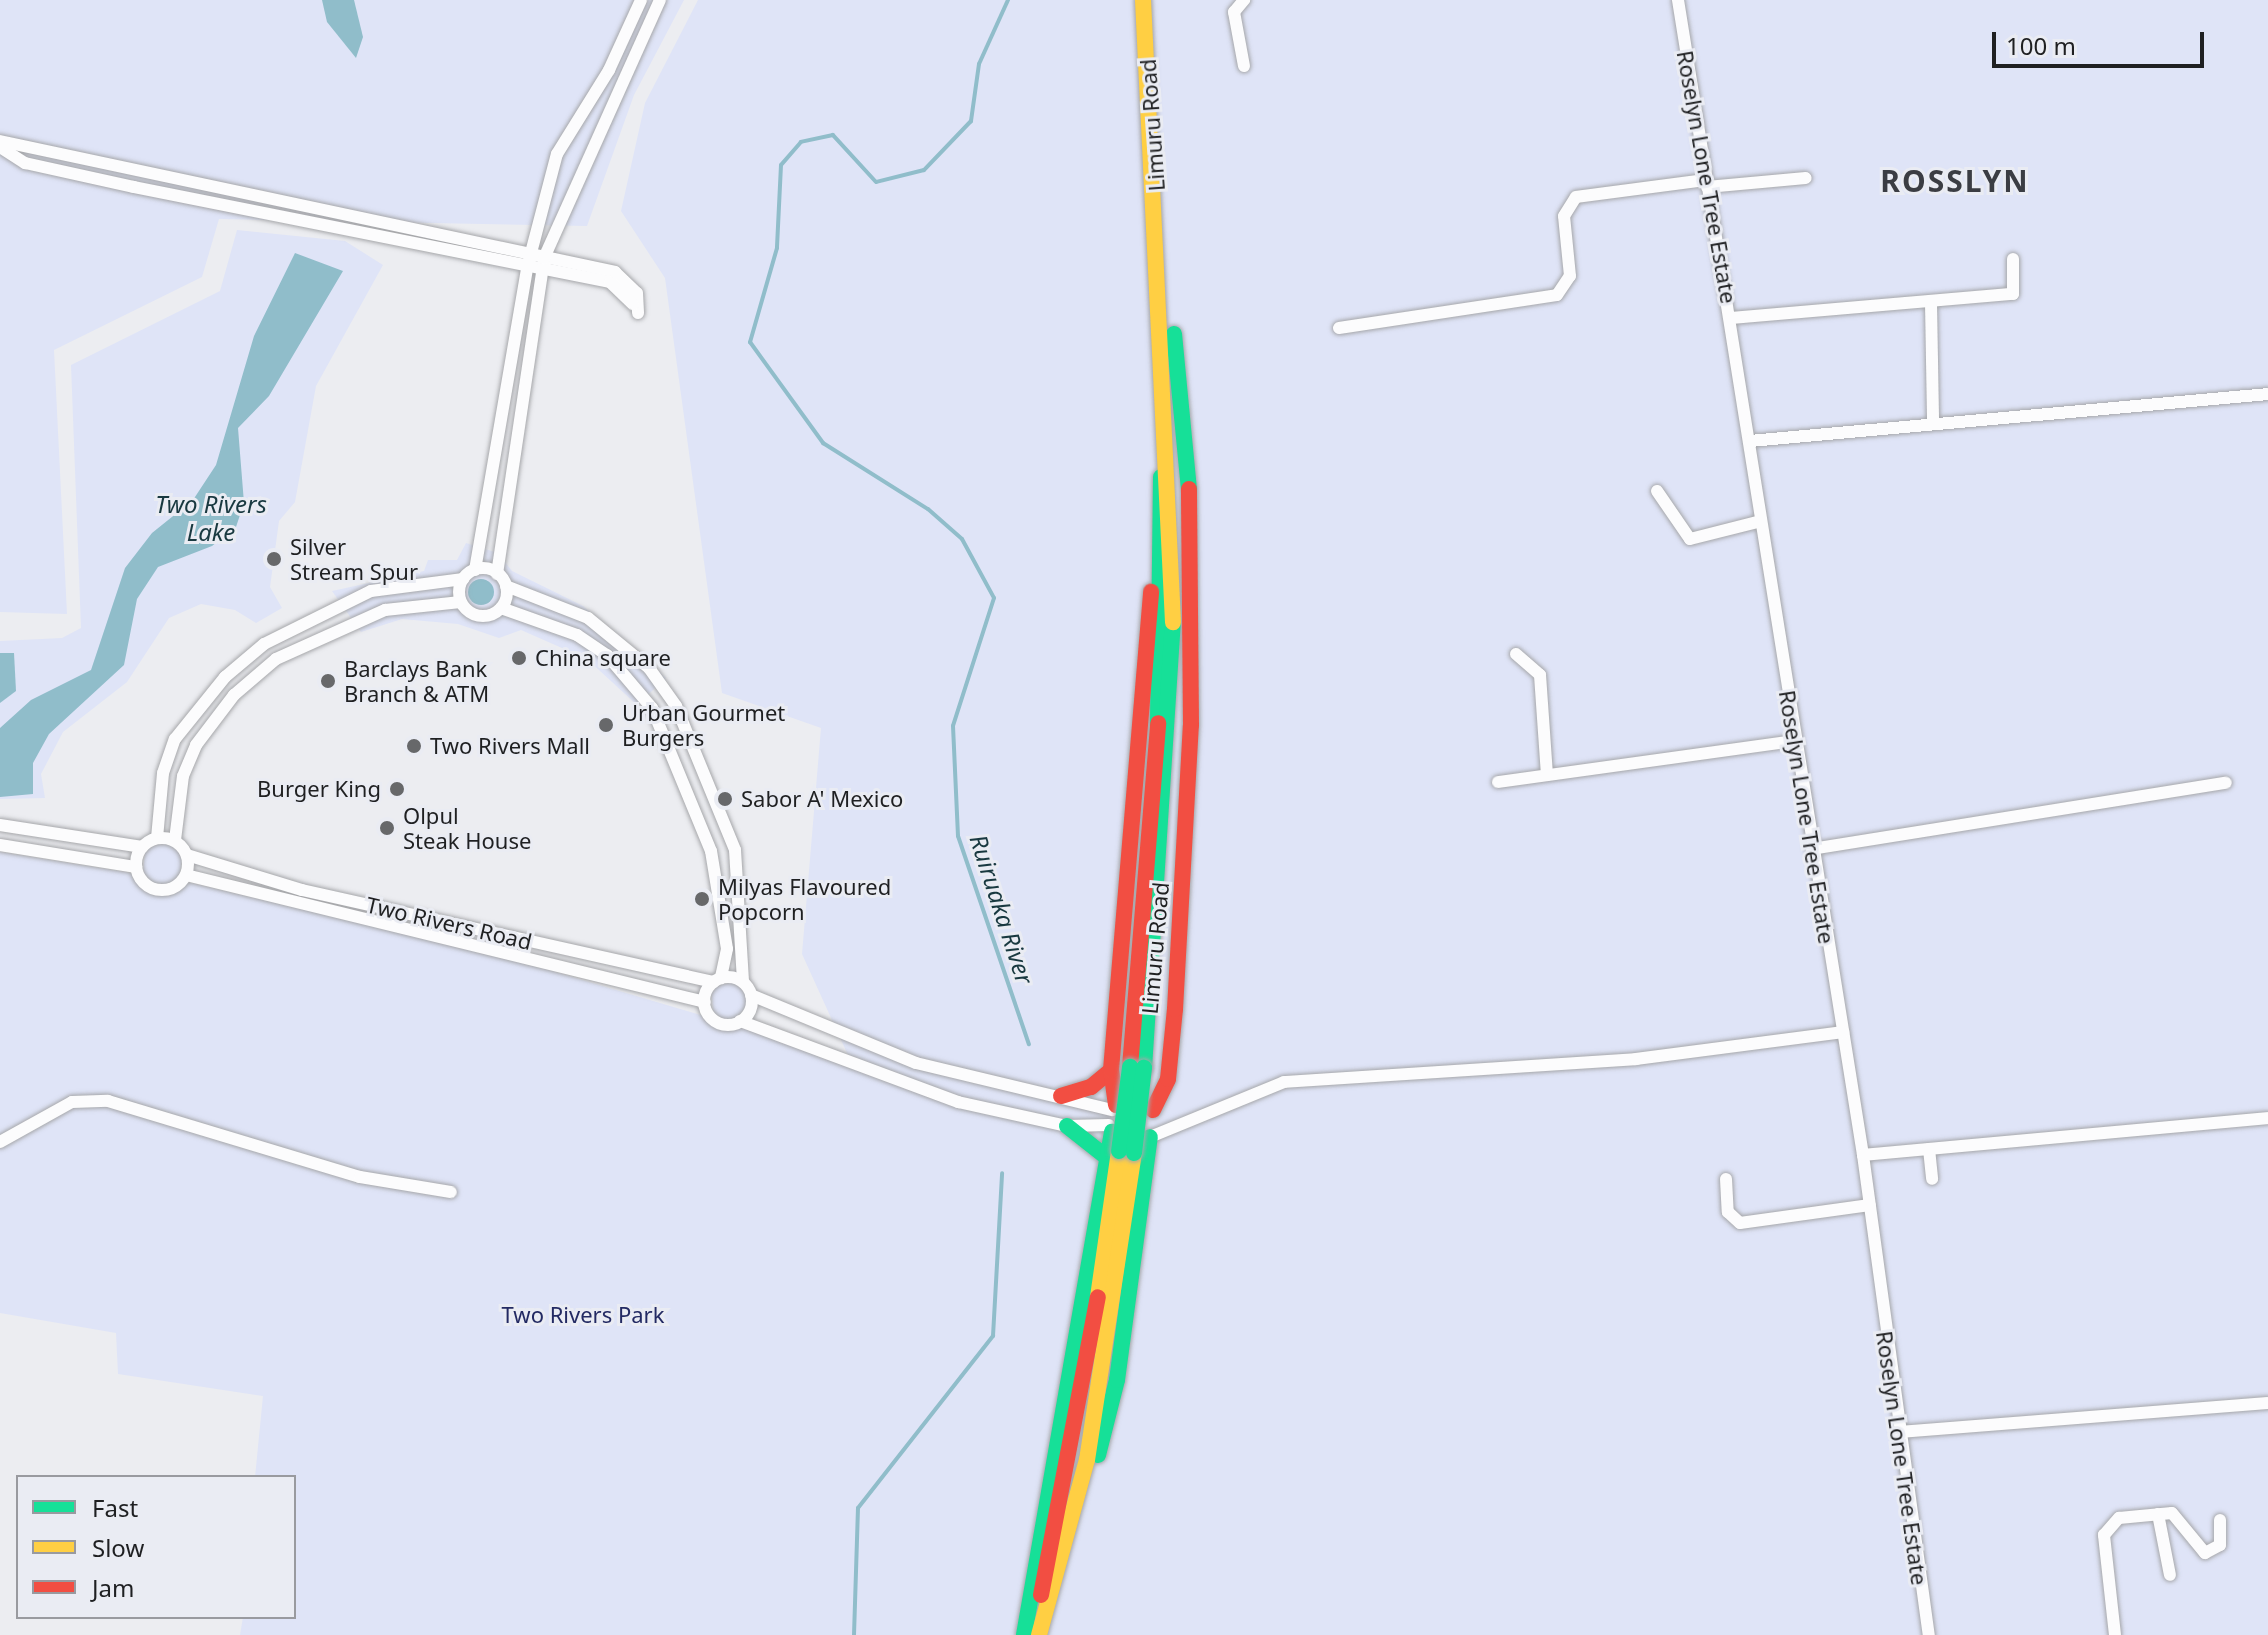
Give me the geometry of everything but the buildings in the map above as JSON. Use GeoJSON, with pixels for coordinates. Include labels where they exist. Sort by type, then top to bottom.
{"type":"FeatureCollection","features":[{"type":"Feature","properties":{"kind":"main road","name":"Limuru Road"},"geometry":{"type":"LineString","coordinates":[[1024,1635],[1137,1067],[1173,698],[1160,251],[1143,0]]}},
{"type":"Feature","properties":{"kind":"main road","name":"Limuru Road"},"geometry":{"type":"LineString","coordinates":[[1039,1635],[1117,1380],[1153,1110],[1168,1079],[1185,877],[1193,525],[1170,288],[1160,251]]}},
{"type":"Feature","properties":{"kind":"main road","name":"Limuru Road"},"geometry":{"type":"LineString","coordinates":[[1137,1067],[1160,692],[1158,559],[1165,371]]}},
{"type":"Feature","properties":{"kind":"main road","name":"Limuru Road"},"geometry":{"type":"LineString","coordinates":[[1075,1520],[1119,1153],[1112,1118],[1111,1070],[1130,911],[1143,663],[1158,559]]}},
{"type":"Feature","properties":{"kind":"main road"},"geometry":{"type":"LineString","coordinates":[[1061,1096],[1091,1087],[1111,1070]]}},
{"type":"Feature","properties":{"kind":"main road"},"geometry":{"type":"LineString","coordinates":[[1150,1137],[1130,1144],[1112,1118],[1136,1098],[1153,1110]]}},
{"type":"Feature","properties":{"kind":"main road"},"geometry":{"type":"LineString","coordinates":[[1067,1126],[1119,1153]]}},
{"type":"Feature","properties":{"kind":"main road","name":"Limuru Road"},"geometry":{"type":"LineString","coordinates":[[1031,1635],[1084,1396],[1119,1153]]}},
{"type":"Feature","properties":{"kind":"street"},"geometry":{"type":"LineString","coordinates":[[157,838],[163,773],[175,739],[225,677],[264,644],[371,591],[463,579],[475,570],[528,262],[557,154],[609,70],[641,0]]}},
{"type":"Feature","properties":{"kind":"street"},"geometry":{"type":"LineString","coordinates":[[497,574],[543,265],[660,0]]}},
{"type":"Feature","properties":{"kind":"street"},"geometry":{"type":"LineString","coordinates":[[1244,0],[1234,12],[1244,66]]}},
{"type":"Feature","properties":{"kind":"street","name":"Roselyn Lone Tree Estate"},"geometry":{"type":"LineString","coordinates":[[1678,0],[1706,184],[1731,318],[1794,741],[1863,1155],[1929,1635]]}},
{"type":"Feature","properties":{"kind":"street"},"geometry":{"type":"LineString","coordinates":[[0,144],[528,262]]}},
{"type":"Feature","properties":{"kind":"street"},"geometry":{"type":"LineString","coordinates":[[0,144],[51,169],[628,279],[638,313],[626,291],[610,282],[543,265]]}},
{"type":"Feature","properties":{"kind":"street"},"geometry":{"type":"LineString","coordinates":[[1339,328],[1557,295],[1570,276],[1564,216],[1576,197],[1806,178]]}},
{"type":"Feature","properties":{"kind":"street"},"geometry":{"type":"LineString","coordinates":[[1731,318],[2013,294],[2013,259]]}},
{"type":"Feature","properties":{"kind":"street"},"geometry":{"type":"LineString","coordinates":[[1931,303],[1933,420]]}},
{"type":"Feature","properties":{"kind":"street"},"geometry":{"type":"LineString","coordinates":[[1750,441],[1933,420],[2268,394]]}},
{"type":"Feature","properties":{"kind":"street"},"geometry":{"type":"LineString","coordinates":[[1657,491],[1690,539],[1761,521]]}},
{"type":"Feature","properties":{"kind":"street"},"geometry":{"type":"LineString","coordinates":[[475,570],[497,574],[506,586],[588,618],[649,668],[676,706],[735,850],[743,982],[751,995],[916,1063],[1041,1094],[1061,1096],[1112,1118]]}},
{"type":"Feature","properties":{"kind":"street"},"geometry":{"type":"LineString","coordinates":[[461,602],[463,579]]}},
{"type":"Feature","properties":{"kind":"street"},"geometry":{"type":"LineString","coordinates":[[501,608],[506,586]]}},
{"type":"Feature","properties":{"kind":"street"},"geometry":{"type":"LineString","coordinates":[[175,840],[183,776],[196,745],[234,695],[276,659],[385,610],[461,602],[479,616],[501,608],[577,635],[607,655],[652,708],[711,851],[727,949],[717,980],[705,1002],[719,1024],[740,1021],[905,1086],[1038,1120],[1067,1126],[1112,1118]]}},
{"type":"Feature","properties":{"kind":"street"},"geometry":{"type":"LineString","coordinates":[[1516,654],[1540,675],[1547,775]]}},
{"type":"Feature","properties":{"kind":"street"},"geometry":{"type":"LineString","coordinates":[[1498,782],[1794,741]]}},
{"type":"Feature","properties":{"kind":"street"},"geometry":{"type":"LineString","coordinates":[[1812,849],[2226,783]]}},
{"type":"Feature","properties":{"kind":"street"},"geometry":{"type":"LineString","coordinates":[[0,825],[142,847],[157,838],[175,840],[187,855],[186,875],[162,890],[148,885],[136,867],[0,845]]}},
{"type":"Feature","properties":{"kind":"street"},"geometry":{"type":"LineString","coordinates":[[136,867],[142,847]]}},
{"type":"Feature","properties":{"kind":"street","name":"Two Rivers Road"},"geometry":{"type":"LineString","coordinates":[[187,855],[302,890],[717,980]]}},
{"type":"Feature","properties":{"kind":"street","name":"Two Rivers Road"},"geometry":{"type":"LineString","coordinates":[[186,875],[586,976],[705,1002]]}},
{"type":"Feature","properties":{"kind":"street"},"geometry":{"type":"LineString","coordinates":[[586,976],[589,954]]}},
{"type":"Feature","properties":{"kind":"street"},"geometry":{"type":"LineString","coordinates":[[717,980],[743,982]]}},
{"type":"Feature","properties":{"kind":"street"},"geometry":{"type":"LineString","coordinates":[[740,1021],[751,995]]}},
{"type":"Feature","properties":{"kind":"street"},"geometry":{"type":"LineString","coordinates":[[1150,1137],[1284,1082],[1636,1059],[1843,1032]]}},
{"type":"Feature","properties":{"kind":"street"},"geometry":{"type":"LineString","coordinates":[[1038,1120],[1041,1094]]}},
{"type":"Feature","properties":{"kind":"street"},"geometry":{"type":"LineString","coordinates":[[0,1142],[72,1102],[108,1101],[360,1177],[451,1192]]}},
{"type":"Feature","properties":{"kind":"street"},"geometry":{"type":"LineString","coordinates":[[1863,1155],[2268,1118]]}},
{"type":"Feature","properties":{"kind":"street"},"geometry":{"type":"LineString","coordinates":[[1929,1149],[1932,1179]]}},
{"type":"Feature","properties":{"kind":"street"},"geometry":{"type":"LineString","coordinates":[[1726,1179],[1728,1212],[1740,1223],[1870,1205]]}},
{"type":"Feature","properties":{"kind":"street"},"geometry":{"type":"LineString","coordinates":[[1899,1432],[2268,1403]]}},
{"type":"Feature","properties":{"kind":"street"},"geometry":{"type":"LineString","coordinates":[[2158,1514],[2170,1575]]}},
{"type":"Feature","properties":{"kind":"street"},"geometry":{"type":"LineString","coordinates":[[2115,1635],[2104,1535],[2119,1518],[2176,1514],[2205,1553],[2220,1545],[2220,1520]]}},
{"type":"Feature","properties":{"kind":"green space"},"geometry":{"type":"Polygon","coordinates":[[[0,0],[684,0],[634,95],[587,226],[219,219],[202,277],[54,350],[67,614],[0,612],[0,0]]]}},
{"type":"Feature","properties":{"kind":"green space","name":"Two Rivers Park"},"geometry":{"type":"Polygon","coordinates":[[[698,0],[2268,0],[2268,1635],[240,1635],[243,1619],[296,1619],[296,1475],[255,1475],[263,1396],[118,1374],[116,1333],[0,1313],[0,852],[143,875],[145,850],[165,841],[183,855],[178,880],[501,956],[714,1019],[711,988],[737,980],[750,1003],[731,1024],[852,1064],[802,954],[821,728],[722,693],[665,278],[621,211],[645,103],[698,0]]]}},
{"type":"Feature","properties":{"kind":"green space"},"geometry":{"type":"Polygon","coordinates":[[[237,230],[345,241],[383,265],[316,386],[295,502],[279,521],[270,587],[282,608],[256,623],[235,610],[201,604],[169,618],[127,682],[63,732],[41,774],[45,798],[0,799],[0,641],[62,638],[81,628],[71,365],[220,291],[237,230]]]}},
{"type":"Feature","properties":{"kind":"green space"},"geometry":{"type":"Polygon","coordinates":[[[466,543],[498,553],[512,571],[583,606],[666,678],[637,705],[587,659],[521,630],[499,638],[458,624],[402,619],[361,632],[332,591],[424,571],[428,560],[457,560],[466,543]]]}},
{"type":"Feature","properties":{"kind":"water"},"geometry":{"type":"Polygon","coordinates":[[[322,0],[354,0],[363,37],[356,58],[327,22],[322,0]]]}},
{"type":"Feature","properties":{"kind":"water","name":"Two Rivers Lake"},"geometry":{"type":"Polygon","coordinates":[[[295,253],[343,271],[269,396],[238,428],[244,503],[236,527],[212,546],[158,567],[137,599],[124,665],[49,734],[33,763],[33,794],[0,797],[0,728],[31,700],[91,670],[125,568],[152,533],[193,500],[216,465],[254,336],[295,253]]]}},
{"type":"Feature","properties":{"kind":"water"},"geometry":{"type":"Polygon","coordinates":[[[481,579],[490,583],[494,592],[490,601],[481,605],[472,601],[468,592],[472,583],[481,579]]]}},
{"type":"Feature","properties":{"kind":"water"},"geometry":{"type":"Polygon","coordinates":[[[0,653],[14,653],[16,691],[0,703],[0,653]]]}},
{"type":"Feature","properties":{"kind":"waterway","name":"Ruiruaka River"},"geometry":{"type":"LineString","coordinates":[[1008,0],[979,64],[971,121],[924,170],[876,182],[833,135],[801,142],[781,165],[777,248],[750,342],[823,443],[928,509],[962,539],[994,598],[953,726],[958,836],[1029,1044]]}},
{"type":"Feature","properties":{"kind":"waterway","name":"Ruiruaka River"},"geometry":{"type":"LineString","coordinates":[[854,1635],[858,1508],[993,1336],[1002,1173]]}},
{"type":"Feature","properties":{"kind":"traffic: fast"},"geometry":{"type":"LineString","coordinates":[[1174,334],[1189,489]]}},
{"type":"Feature","properties":{"kind":"traffic: fast"},"geometry":{"type":"LineString","coordinates":[[1158,723],[1161,477]]}},
{"type":"Feature","properties":{"kind":"traffic: fast"},"geometry":{"type":"LineString","coordinates":[[1144,1068],[1173,622]]}},
{"type":"Feature","properties":{"kind":"traffic: fast"},"geometry":{"type":"LineString","coordinates":[[1119,1151],[1130,1067]]}},
{"type":"Feature","properties":{"kind":"traffic: fast"},"geometry":{"type":"LineString","coordinates":[[1134,1153],[1144,1068]]}},
{"type":"Feature","properties":{"kind":"traffic: fast"},"geometry":{"type":"LineString","coordinates":[[1067,1126],[1105,1156]]}},
{"type":"Feature","properties":{"kind":"traffic: fast"},"geometry":{"type":"LineString","coordinates":[[1024,1635],[1112,1132]]}},
{"type":"Feature","properties":{"kind":"traffic: fast"},"geometry":{"type":"LineString","coordinates":[[1098,1455],[1117,1380],[1150,1137]]}},
{"type":"Feature","properties":{"kind":"traffic: slow"},"geometry":{"type":"LineString","coordinates":[[1143,0],[1173,622]]}},
{"type":"Feature","properties":{"kind":"traffic: slow"},"geometry":{"type":"LineString","coordinates":[[1098,1297],[1119,1151]]}},
{"type":"Feature","properties":{"kind":"traffic: slow"},"geometry":{"type":"LineString","coordinates":[[1039,1635],[1087,1460],[1134,1153]]}},
{"type":"Feature","properties":{"kind":"traffic: jam"},"geometry":{"type":"LineString","coordinates":[[1153,1110],[1168,1079],[1175,1009],[1191,725],[1189,489]]}},
{"type":"Feature","properties":{"kind":"traffic: jam"},"geometry":{"type":"LineString","coordinates":[[1116,1105],[1111,1070],[1151,592]]}},
{"type":"Feature","properties":{"kind":"traffic: jam"},"geometry":{"type":"LineString","coordinates":[[1130,1067],[1158,723]]}},
{"type":"Feature","properties":{"kind":"traffic: jam"},"geometry":{"type":"LineString","coordinates":[[1061,1096],[1091,1087],[1111,1070]]}},
{"type":"Feature","properties":{"kind":"traffic: jam"},"geometry":{"type":"LineString","coordinates":[[1041,1595],[1098,1297]]}},
{"type":"Feature","properties":{"kind":"place","name":"Silver Stream Spur"},"geometry":{"type":"Point","coordinates":[274,559]}},
{"type":"Feature","properties":{"kind":"place","name":"China square"},"geometry":{"type":"Point","coordinates":[519,658]}},
{"type":"Feature","properties":{"kind":"place","name":"Barclays Bank Branch & ATM"},"geometry":{"type":"Point","coordinates":[328,681]}},
{"type":"Feature","properties":{"kind":"place","name":"Urban Gourmet Burgers"},"geometry":{"type":"Point","coordinates":[606,725]}},
{"type":"Feature","properties":{"kind":"place","name":"Two Rivers Mall"},"geometry":{"type":"Point","coordinates":[414,746]}},
{"type":"Feature","properties":{"kind":"place","name":"Burger King"},"geometry":{"type":"Point","coordinates":[397,789]}},
{"type":"Feature","properties":{"kind":"place","name":"Sabor A' Mexico"},"geometry":{"type":"Point","coordinates":[725,799]}},
{"type":"Feature","properties":{"kind":"place","name":"Olpul Steak House"},"geometry":{"type":"Point","coordinates":[387,828]}},
{"type":"Feature","properties":{"kind":"place","name":"Milyas Flavoured Popcorn"},"geometry":{"type":"Point","coordinates":[702,899]}},
{"type":"Feature","properties":{"kind":"district","name":"ROSSLYN"},"geometry":{"type":"Point","coordinates":[1955,181]}}]}
